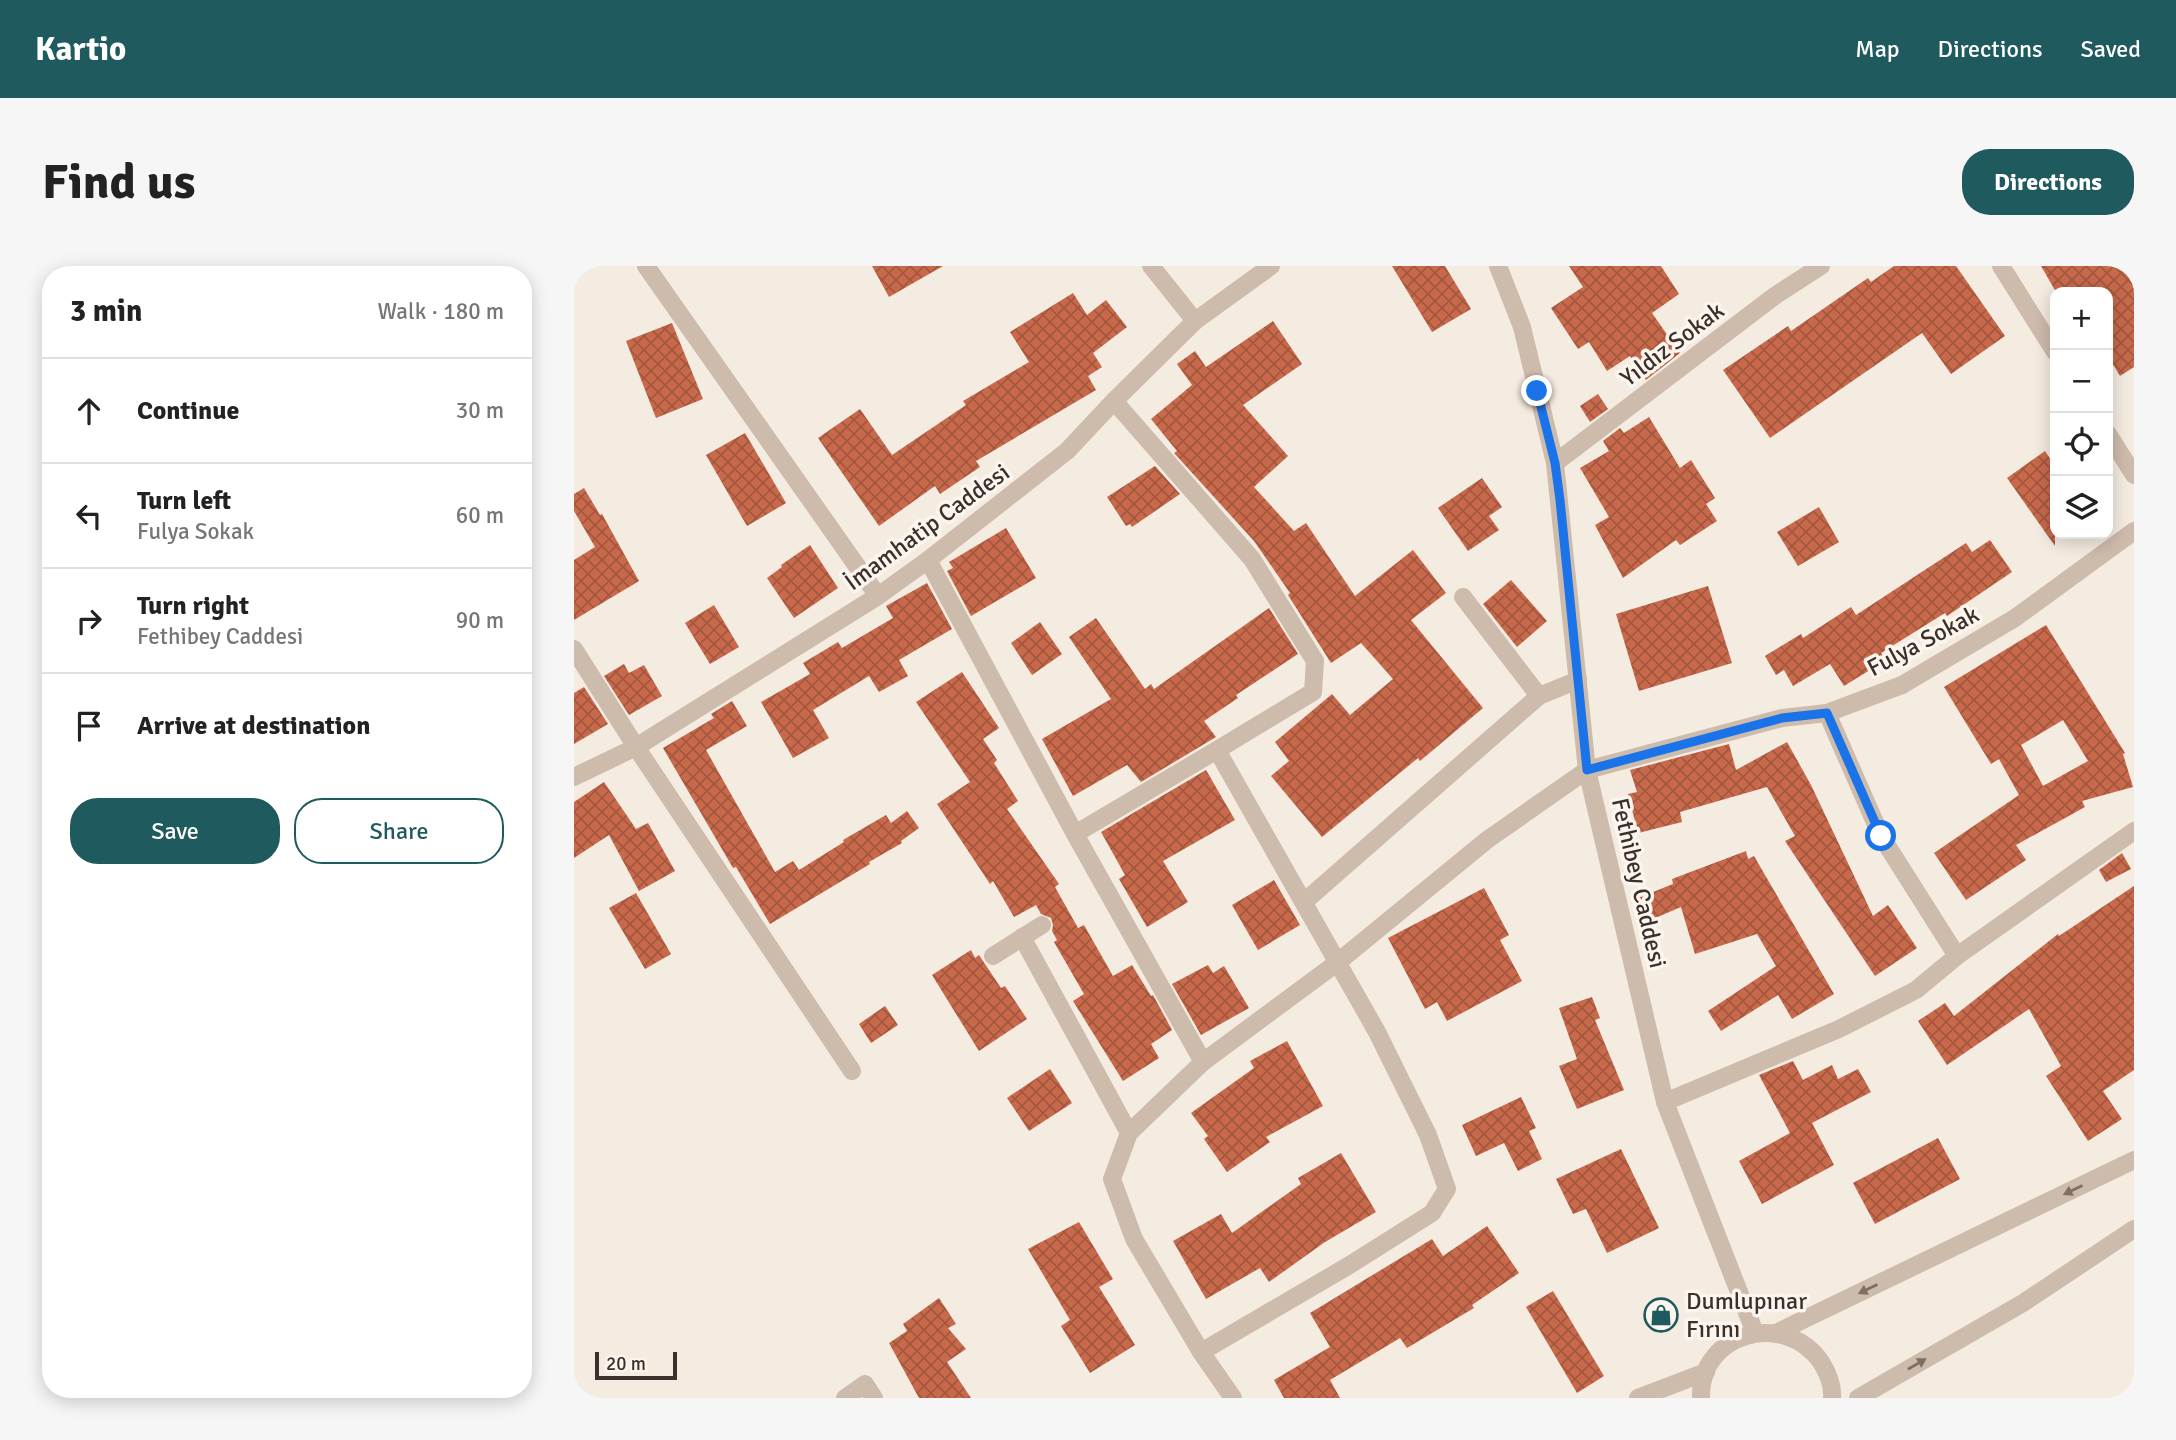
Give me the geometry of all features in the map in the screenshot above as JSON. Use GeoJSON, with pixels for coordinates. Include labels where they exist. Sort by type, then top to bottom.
{"type":"FeatureCollection","features":[{"type":"Feature","properties":{"kind":"street"},"geometry":{"type":"LineString","coordinates":[[646,266],[878,596]]}},
{"type":"Feature","properties":{"kind":"street"},"geometry":{"type":"LineString","coordinates":[[1151,266],[1195,321]]}},
{"type":"Feature","properties":{"kind":"street","name":"İmamhatip Caddesi"},"geometry":{"type":"LineString","coordinates":[[574,777],[636,747],[878,596],[928,561],[1067,451],[1195,321],[1271,266]]}},
{"type":"Feature","properties":{"kind":"street","name":"Fethibey Caddesi"},"geometry":{"type":"LineString","coordinates":[[1498,266],[1521,327],[1555,463],[1587,770],[1665,1102],[1755,1333]]}},
{"type":"Feature","properties":{"kind":"street","name":"Yıldız Sokak"},"geometry":{"type":"LineString","coordinates":[[1555,463],[1776,295],[1821,266]]}},
{"type":"Feature","properties":{"kind":"street"},"geometry":{"type":"LineString","coordinates":[[2001,266],[2054,350]]}},
{"type":"Feature","properties":{"kind":"street"},"geometry":{"type":"LineString","coordinates":[[1075,834],[1314,692],[1315,661],[1252,559],[1114,401]]}},
{"type":"Feature","properties":{"kind":"street"},"geometry":{"type":"LineString","coordinates":[[2113,442],[2134,475]]}},
{"type":"Feature","properties":{"kind":"street","name":"Fulya Sokak"},"geometry":{"type":"LineString","coordinates":[[1587,770],[1782,718],[1827,713],[1902,685],[2015,618],[2134,531]]}},
{"type":"Feature","properties":{"kind":"street"},"geometry":{"type":"LineString","coordinates":[[928,561],[1075,834],[1203,1062]]}},
{"type":"Feature","properties":{"kind":"street"},"geometry":{"type":"LineString","coordinates":[[1463,597],[1539,696]]}},
{"type":"Feature","properties":{"kind":"street"},"geometry":{"type":"LineString","coordinates":[[574,649],[636,747],[852,1071]]}},
{"type":"Feature","properties":{"kind":"street"},"geometry":{"type":"LineString","coordinates":[[1304,902],[1539,696],[1578,680]]}},
{"type":"Feature","properties":{"kind":"street"},"geometry":{"type":"LineString","coordinates":[[1827,713],[1881,836],[1957,956]]}},
{"type":"Feature","properties":{"kind":"street"},"geometry":{"type":"LineString","coordinates":[[1201,1352],[1348,1266],[1432,1213],[1447,1189],[1428,1135],[1377,1032],[1217,750]]}},
{"type":"Feature","properties":{"kind":"street"},"geometry":{"type":"LineString","coordinates":[[1233,1398],[1201,1352],[1134,1239],[1112,1180],[1129,1133],[1203,1062],[1338,962],[1487,840],[1587,770]]}},
{"type":"Feature","properties":{"kind":"street"},"geometry":{"type":"LineString","coordinates":[[1665,1102],[1839,1029],[1916,990],[1957,956],[2134,831]]}},
{"type":"Feature","properties":{"kind":"street"},"geometry":{"type":"LineString","coordinates":[[993,956],[1042,925]]}},
{"type":"Feature","properties":{"kind":"street"},"geometry":{"type":"LineString","coordinates":[[1022,937],[1129,1133]]}},
{"type":"Feature","properties":{"kind":"street"},"geometry":{"type":"LineString","coordinates":[[1776,1333],[2134,1160]]}},
{"type":"Feature","properties":{"kind":"street"},"geometry":{"type":"LineString","coordinates":[[1858,1398],[2023,1303],[2134,1229]]}},
{"type":"Feature","properties":{"kind":"street"},"geometry":{"type":"LineString","coordinates":[[1701,1398],[1706,1373],[1717,1354],[1734,1340],[1755,1333],[1776,1333],[1797,1340],[1814,1353],[1827,1371],[1832,1398]]}},
{"type":"Feature","properties":{"kind":"street"},"geometry":{"type":"LineString","coordinates":[[1639,1398],[1706,1373]]}},
{"type":"Feature","properties":{"kind":"street"},"geometry":{"type":"LineString","coordinates":[[845,1398],[865,1384],[874,1398]]}},
{"type":"Feature","properties":{"kind":"building"},"geometry":{"type":"Polygon","coordinates":[[[872,266],[943,266],[889,297],[872,266]]]}},
{"type":"Feature","properties":{"kind":"building"},"geometry":{"type":"Polygon","coordinates":[[[1392,266],[1445,266],[1471,309],[1432,332],[1392,266]]]}},
{"type":"Feature","properties":{"kind":"building"},"geometry":{"type":"Polygon","coordinates":[[[1569,266],[1661,266],[1679,294],[1652,313],[1680,353],[1646,380],[1630,356],[1607,371],[1589,342],[1578,349],[1551,308],[1583,287],[1569,266]]]}},
{"type":"Feature","properties":{"kind":"building"},"geometry":{"type":"Polygon","coordinates":[[[1894,266],[1956,266],[2005,336],[1951,374],[1922,333],[1770,438],[1723,370],[1788,326],[1791,331],[1868,278],[1871,282],[1894,266]]]}},
{"type":"Feature","properties":{"kind":"building"},"geometry":{"type":"Polygon","coordinates":[[[2041,266],[2134,266],[2134,367],[2120,376],[2113,364],[2113,287],[2053,287],[2041,266]]]}},
{"type":"Feature","properties":{"kind":"building"},"geometry":{"type":"Polygon","coordinates":[[[1073,293],[1087,315],[1106,300],[1127,327],[1093,353],[1102,367],[1088,376],[1096,390],[976,461],[980,467],[940,494],[935,486],[879,526],[818,438],[860,409],[892,455],[966,405],[963,401],[1029,362],[1010,332],[1073,293]]]}},
{"type":"Feature","properties":{"kind":"building"},"geometry":{"type":"Polygon","coordinates":[[[1273,321],[1302,364],[1243,405],[1288,456],[1254,487],[1294,531],[1306,523],[1355,596],[1413,550],[1446,593],[1411,620],[1483,708],[1322,837],[1271,776],[1289,761],[1275,742],[1332,694],[1350,715],[1393,679],[1361,643],[1331,663],[1288,595],[1290,593],[1254,541],[1174,453],[1177,451],[1151,419],[1192,385],[1177,364],[1195,351],[1206,367],[1273,321]]]}},
{"type":"Feature","properties":{"kind":"building"},"geometry":{"type":"Polygon","coordinates":[[[672,323],[703,399],[656,418],[626,341],[672,323]]]}},
{"type":"Feature","properties":{"kind":"building"},"geometry":{"type":"Polygon","coordinates":[[[1598,394],[1608,409],[1590,422],[1580,406],[1598,394]]]}},
{"type":"Feature","properties":{"kind":"building"},"geometry":{"type":"Polygon","coordinates":[[[1649,417],[1680,468],[1691,460],[1715,498],[1706,504],[1717,521],[1680,545],[1676,540],[1623,578],[1595,525],[1609,517],[1580,468],[1609,451],[1603,441],[1620,428],[1624,433],[1649,417]]]}},
{"type":"Feature","properties":{"kind":"building"},"geometry":{"type":"Polygon","coordinates":[[[745,433],[786,503],[747,526],[706,455],[745,433]]]}},
{"type":"Feature","properties":{"kind":"building"},"geometry":{"type":"Polygon","coordinates":[[[2045,451],[2050,458],[2050,539],[2007,478],[2045,451]]]}},
{"type":"Feature","properties":{"kind":"building"},"geometry":{"type":"Polygon","coordinates":[[[1155,466],[1180,494],[1132,527],[1130,524],[1126,526],[1107,497],[1155,466]]]}},
{"type":"Feature","properties":{"kind":"building"},"geometry":{"type":"Polygon","coordinates":[[[1482,478],[1502,507],[1489,516],[1499,530],[1468,551],[1438,508],[1482,478]]]}},
{"type":"Feature","properties":{"kind":"building"},"geometry":{"type":"Polygon","coordinates":[[[584,488],[600,515],[602,514],[639,581],[574,620],[574,560],[595,547],[574,511],[574,494],[584,488]]]}},
{"type":"Feature","properties":{"kind":"building"},"geometry":{"type":"Polygon","coordinates":[[[1819,507],[1839,542],[1798,566],[1777,532],[1819,507]]]}},
{"type":"Feature","properties":{"kind":"building"},"geometry":{"type":"Polygon","coordinates":[[[1006,528],[1036,578],[971,616],[947,571],[953,568],[949,562],[1006,528]]]}},
{"type":"Feature","properties":{"kind":"building"},"geometry":{"type":"Polygon","coordinates":[[[1990,540],[2012,572],[1947,616],[1945,613],[1881,653],[1886,660],[1844,686],[1830,664],[1793,686],[1784,670],[1776,675],[1765,656],[1801,634],[1803,638],[1851,607],[1856,615],[1966,543],[1972,552],[1990,540]]]}},
{"type":"Feature","properties":{"kind":"building"},"geometry":{"type":"Polygon","coordinates":[[[810,545],[838,588],[794,618],[767,578],[810,545]]]}},
{"type":"Feature","properties":{"kind":"building"},"geometry":{"type":"Polygon","coordinates":[[[1511,580],[1547,621],[1517,647],[1483,604],[1511,580]]]}},
{"type":"Feature","properties":{"kind":"building"},"geometry":{"type":"Polygon","coordinates":[[[927,583],[952,629],[899,660],[908,676],[879,692],[869,676],[813,710],[829,738],[793,758],[761,702],[810,674],[803,663],[838,642],[842,648],[893,618],[886,606],[927,583]]]}},
{"type":"Feature","properties":{"kind":"building"},"geometry":{"type":"Polygon","coordinates":[[[1708,586],[1732,663],[1639,691],[1616,614],[1708,586]]]}},
{"type":"Feature","properties":{"kind":"building"},"geometry":{"type":"Polygon","coordinates":[[[714,605],[739,647],[710,664],[685,623],[714,605]]]}},
{"type":"Feature","properties":{"kind":"building"},"geometry":{"type":"Polygon","coordinates":[[[1269,608],[1298,654],[1236,695],[1238,698],[1204,721],[1216,737],[1141,782],[1127,765],[1073,796],[1042,739],[1111,699],[1069,637],[1096,618],[1145,689],[1151,684],[1154,689],[1269,608]]]}},
{"type":"Feature","properties":{"kind":"building"},"geometry":{"type":"Polygon","coordinates":[[[1040,622],[1062,654],[1032,675],[1011,643],[1040,622]]]}},
{"type":"Feature","properties":{"kind":"building"},"geometry":{"type":"Polygon","coordinates":[[[2046,625],[2125,753],[2123,754],[2133,787],[2082,801],[2085,807],[2016,845],[2026,860],[1966,900],[1934,853],[2019,795],[1999,759],[1991,764],[1944,687],[2046,625]],[[2063,720],[2021,745],[2043,786],[2088,761],[2063,720]]]}},
{"type":"Feature","properties":{"kind":"building"},"geometry":{"type":"Polygon","coordinates":[[[624,664],[629,673],[644,665],[662,696],[629,715],[604,676],[624,664]]]}},
{"type":"Feature","properties":{"kind":"building"},"geometry":{"type":"Polygon","coordinates":[[[962,672],[999,728],[983,739],[997,760],[994,763],[1018,801],[1007,809],[1059,884],[1055,887],[1078,928],[1084,925],[1113,976],[1132,965],[1151,996],[1153,995],[1172,1030],[1151,1044],[1159,1058],[1123,1081],[1073,1001],[1084,994],[1054,942],[1057,940],[1052,931],[1051,918],[1041,914],[1036,905],[1014,917],[993,881],[990,884],[937,804],[970,782],[916,702],[962,672]]]}},
{"type":"Feature","properties":{"kind":"building"},"geometry":{"type":"Polygon","coordinates":[[[584,687],[608,724],[574,744],[574,693],[584,687]]]}},
{"type":"Feature","properties":{"kind":"building"},"geometry":{"type":"Polygon","coordinates":[[[732,701],[747,726],[706,750],[775,872],[793,861],[799,870],[886,815],[891,823],[907,811],[919,828],[901,841],[902,843],[869,862],[870,864],[770,924],[736,867],[733,868],[663,748],[714,718],[711,714],[732,701]]]}},
{"type":"Feature","properties":{"kind":"building"},"geometry":{"type":"Polygon","coordinates":[[[1787,742],[1811,785],[1873,916],[1888,905],[1917,948],[1875,976],[1785,841],[1795,836],[1767,787],[1680,812],[1682,822],[1638,833],[1628,794],[1637,792],[1630,770],[1729,744],[1736,770],[1787,742]]]}},
{"type":"Feature","properties":{"kind":"building"},"geometry":{"type":"Polygon","coordinates":[[[1206,770],[1235,820],[1163,861],[1188,902],[1147,927],[1119,879],[1125,875],[1101,832],[1206,770]]]}},
{"type":"Feature","properties":{"kind":"building"},"geometry":{"type":"Polygon","coordinates":[[[604,782],[636,829],[648,823],[675,871],[639,891],[609,835],[574,858],[574,802],[604,782]]]}},
{"type":"Feature","properties":{"kind":"building"},"geometry":{"type":"Polygon","coordinates":[[[1746,851],[1748,859],[1754,856],[1834,994],[1792,1019],[1778,995],[1721,1031],[1708,1011],[1776,966],[1757,934],[1695,954],[1681,907],[1648,921],[1638,898],[1673,884],[1672,879],[1746,851]]]}},
{"type":"Feature","properties":{"kind":"building"},"geometry":{"type":"Polygon","coordinates":[[[2122,853],[2131,869],[2106,882],[2099,870],[2122,853]]]}},
{"type":"Feature","properties":{"kind":"building"},"geometry":{"type":"Polygon","coordinates":[[[1274,880],[1300,925],[1258,950],[1232,905],[1274,880]]]}},
{"type":"Feature","properties":{"kind":"building"},"geometry":{"type":"Polygon","coordinates":[[[2134,886],[2134,1070],[2103,1091],[2122,1119],[2088,1141],[2046,1076],[2061,1066],[2029,1009],[1947,1065],[1918,1021],[1945,1003],[1954,1016],[2058,934],[2059,936],[2134,886]]]}},
{"type":"Feature","properties":{"kind":"building"},"geometry":{"type":"Polygon","coordinates":[[[1484,888],[1509,935],[1500,940],[1522,981],[1447,1021],[1437,1002],[1425,1009],[1388,938],[1484,888]]]}},
{"type":"Feature","properties":{"kind":"building"},"geometry":{"type":"Polygon","coordinates":[[[636,893],[671,954],[645,969],[609,908],[636,893]]]}},
{"type":"Feature","properties":{"kind":"building"},"geometry":{"type":"Polygon","coordinates":[[[971,950],[975,958],[979,955],[1001,988],[1005,986],[1027,1019],[979,1051],[932,975],[971,950]]]}},
{"type":"Feature","properties":{"kind":"building"},"geometry":{"type":"Polygon","coordinates":[[[1208,965],[1213,973],[1224,966],[1249,1008],[1201,1035],[1172,984],[1208,965]]]}},
{"type":"Feature","properties":{"kind":"building"},"geometry":{"type":"Polygon","coordinates":[[[1592,997],[1600,1018],[1595,1020],[1624,1090],[1577,1109],[1559,1066],[1577,1059],[1559,1008],[1592,997]]]}},
{"type":"Feature","properties":{"kind":"building"},"geometry":{"type":"Polygon","coordinates":[[[885,1006],[898,1025],[871,1043],[859,1024],[885,1006]]]}},
{"type":"Feature","properties":{"kind":"building"},"geometry":{"type":"Polygon","coordinates":[[[1287,1041],[1323,1106],[1266,1137],[1270,1142],[1227,1172],[1204,1139],[1208,1136],[1191,1113],[1254,1068],[1250,1061],[1287,1041]]]}},
{"type":"Feature","properties":{"kind":"building"},"geometry":{"type":"Polygon","coordinates":[[[1793,1061],[1803,1080],[1832,1065],[1838,1079],[1858,1069],[1871,1092],[1812,1123],[1834,1165],[1762,1204],[1739,1161],[1790,1133],[1759,1075],[1793,1061]]]}},
{"type":"Feature","properties":{"kind":"building"},"geometry":{"type":"Polygon","coordinates":[[[1050,1069],[1072,1103],[1029,1131],[1007,1098],[1050,1069]]]}},
{"type":"Feature","properties":{"kind":"building"},"geometry":{"type":"Polygon","coordinates":[[[1521,1097],[1536,1128],[1529,1131],[1542,1159],[1518,1171],[1504,1143],[1476,1156],[1462,1125],[1521,1097]]]}},
{"type":"Feature","properties":{"kind":"building"},"geometry":{"type":"Polygon","coordinates":[[[1938,1138],[1960,1179],[1875,1224],[1853,1183],[1938,1138]]]}},
{"type":"Feature","properties":{"kind":"building"},"geometry":{"type":"Polygon","coordinates":[[[1621,1149],[1659,1228],[1607,1253],[1586,1209],[1573,1214],[1556,1179],[1621,1149]]]}},
{"type":"Feature","properties":{"kind":"building"},"geometry":{"type":"Polygon","coordinates":[[[1341,1153],[1376,1212],[1325,1242],[1269,1282],[1260,1268],[1206,1299],[1173,1241],[1221,1214],[1232,1233],[1301,1184],[1298,1178],[1341,1153]]]}},
{"type":"Feature","properties":{"kind":"building"},"geometry":{"type":"Polygon","coordinates":[[[1079,1222],[1113,1279],[1099,1287],[1135,1345],[1090,1373],[1061,1326],[1070,1320],[1028,1249],[1079,1222]]]}},
{"type":"Feature","properties":{"kind":"building"},"geometry":{"type":"Polygon","coordinates":[[[1487,1226],[1519,1273],[1472,1305],[1474,1308],[1407,1348],[1400,1338],[1330,1380],[1340,1398],[1284,1398],[1274,1380],[1330,1347],[1310,1313],[1432,1239],[1443,1256],[1487,1226]]]}},
{"type":"Feature","properties":{"kind":"building"},"geometry":{"type":"Polygon","coordinates":[[[1553,1291],[1604,1376],[1577,1393],[1526,1307],[1553,1291]]]}},
{"type":"Feature","properties":{"kind":"building"},"geometry":{"type":"Polygon","coordinates":[[[939,1298],[956,1324],[948,1328],[966,1349],[947,1362],[971,1398],[919,1398],[889,1343],[907,1331],[903,1324],[939,1298]]]}},
{"type":"Feature","properties":{"kind":"place","name":"Dumlupınar Fırını"},"geometry":{"type":"Point","coordinates":[1661,1315]}},
{"type":"Feature","properties":{"kind":"route"},"geometry":{"type":"LineString","coordinates":[[1537,391],[1555,463],[1560,500],[1587,770],[1782,718],[1827,713],[1881,836]]}}]}
